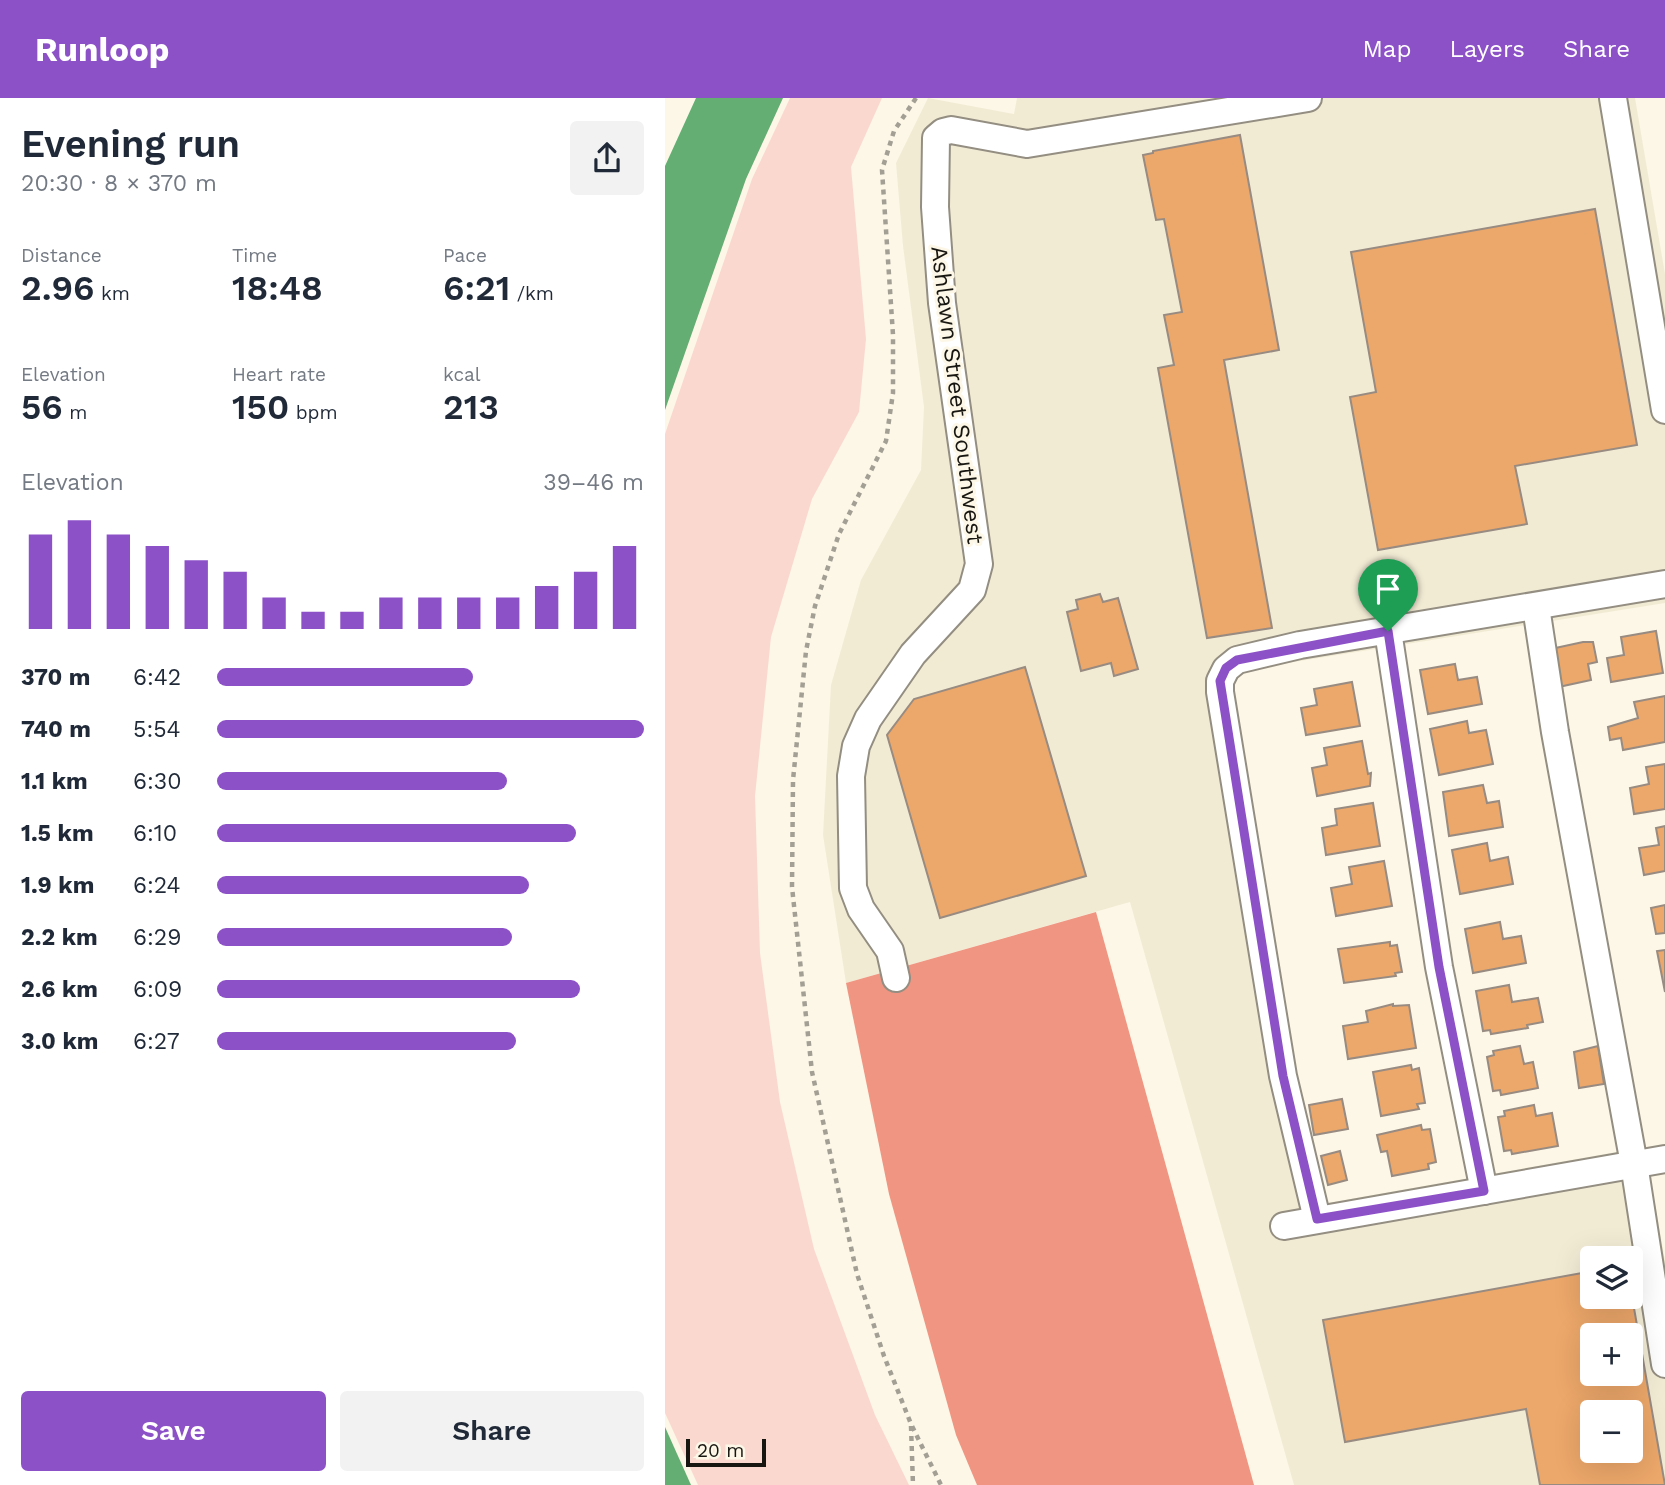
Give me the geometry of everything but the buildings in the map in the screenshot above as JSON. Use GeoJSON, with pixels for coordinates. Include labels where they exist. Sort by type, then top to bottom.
{"type":"FeatureCollection","features":[{"type":"Feature","properties":{"kind":"street","name":"Ashlawn Street Southwest"},"geometry":{"type":"LineString","coordinates":[[896,978],[890,951],[861,909],[853,888],[851,776],[856,746],[868,719],[913,654],[972,590],[979,564],[942,303],[935,207],[936,138],[951,130],[1027,144],[1308,98]]}},
{"type":"Feature","properties":{"kind":"street"},"geometry":{"type":"LineString","coordinates":[[1613,98],[1665,410]]}},
{"type":"Feature","properties":{"kind":"street"},"geometry":{"type":"LineString","coordinates":[[1317,1219],[1283,1076],[1220,692],[1220,681],[1226,668],[1237,660],[1254,656],[1665,584]]}},
{"type":"Feature","properties":{"kind":"street"},"geometry":{"type":"LineString","coordinates":[[1536,607],[1555,732],[1634,1164],[1665,1364]]}},
{"type":"Feature","properties":{"kind":"street"},"geometry":{"type":"LineString","coordinates":[[1388,631],[1439,967],[1484,1191]]}},
{"type":"Feature","properties":{"kind":"street"},"geometry":{"type":"LineString","coordinates":[[1284,1226],[1665,1159]]}},
{"type":"Feature","properties":{"kind":"path"},"geometry":{"type":"LineString","coordinates":[[911,1424],[913,1485]]}},
{"type":"Feature","properties":{"kind":"shaded area"},"geometry":{"type":"Polygon","coordinates":[[[696,98],[783,98],[746,179],[665,410],[665,166],[696,98]]]}},
{"type":"Feature","properties":{"kind":"shaded area"},"geometry":{"type":"Polygon","coordinates":[[[790,98],[882,98],[851,167],[866,339],[859,412],[812,499],[771,637],[755,796],[760,953],[780,1102],[814,1249],[875,1415],[909,1485],[698,1485],[665,1413],[665,434],[752,179],[790,98]]]}},
{"type":"Feature","properties":{"kind":"shaded area"},"geometry":{"type":"Polygon","coordinates":[[[928,98],[1014,114],[1017,98],[1635,98],[1665,274],[1665,603],[1206,676],[1299,1208],[1645,1147],[1665,1261],[1665,1485],[1294,1485],[1130,902],[846,983],[823,835],[831,685],[861,580],[921,470],[924,407],[903,246],[896,163],[928,98]]]}},
{"type":"Feature","properties":{"kind":"shaded area"},"geometry":{"type":"Polygon","coordinates":[[[1096,912],[1254,1485],[977,1485],[956,1435],[889,1194],[846,983],[1096,912]]]}},
{"type":"Feature","properties":{"kind":"shaded area"},"geometry":{"type":"Polygon","coordinates":[[[665,1427],[691,1485],[665,1485],[665,1427]]]}},
{"type":"Feature","properties":{"kind":"route"},"geometry":{"type":"LineString","coordinates":[[1388,631],[1439,967],[1484,1191],[1317,1219],[1283,1076],[1220,681],[1226,668],[1237,660],[1300,645],[1388,631]]}}]}
